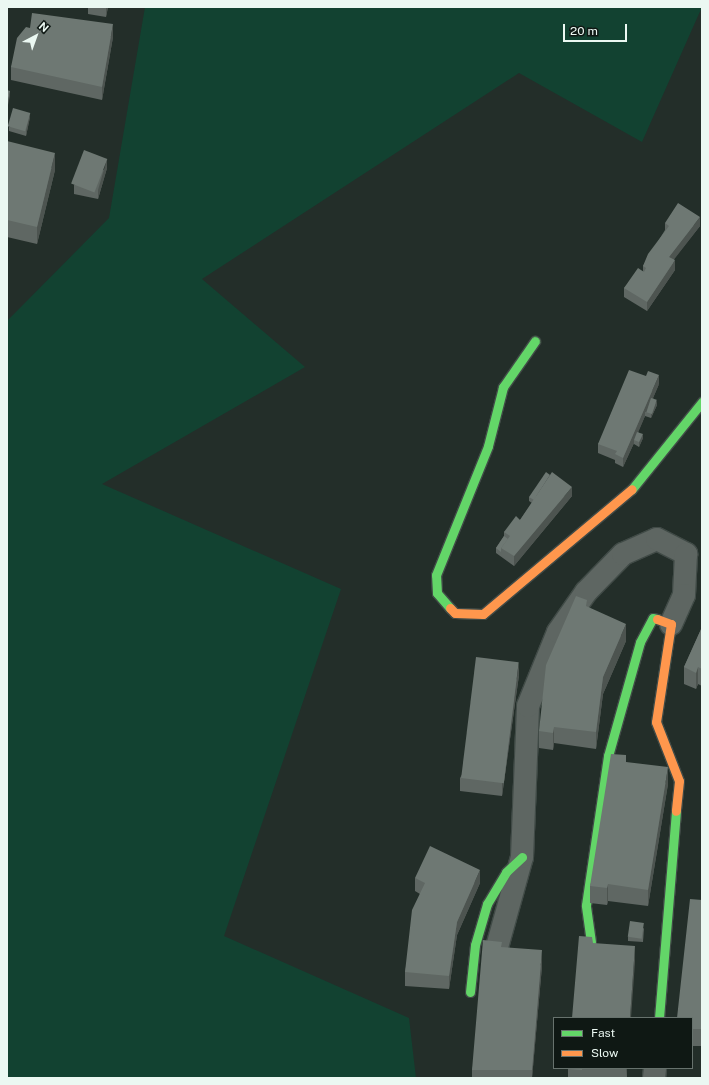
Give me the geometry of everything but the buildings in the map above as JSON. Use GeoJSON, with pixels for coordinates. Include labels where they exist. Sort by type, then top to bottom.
{"type":"FeatureCollection","features":[{"type":"Feature","properties":{"kind":"street"},"geometry":{"type":"LineString","coordinates":[[534,342],[503,387],[488,446],[436,575],[437,593],[455,613],[483,614],[504,600],[623,500],[702,402]]}},
{"type":"Feature","properties":{"kind":"street"},"geometry":{"type":"LineString","coordinates":[[494,958],[522,857],[528,706],[558,632],[586,592],[623,554],[657,539],[686,554],[684,595],[671,624],[656,722],[679,781],[659,1017]]}},
{"type":"Feature","properties":{"kind":"street"},"geometry":{"type":"LineString","coordinates":[[591,942],[586,905],[608,756],[640,642],[653,618],[671,624]]}},
{"type":"Feature","properties":{"kind":"street"},"geometry":{"type":"LineString","coordinates":[[470,992],[475,945],[487,904],[506,872],[522,857]]}},
{"type":"Feature","properties":{"kind":"green space"},"geometry":{"type":"Polygon","coordinates":[[[145,7],[702,7],[642,142],[519,73],[202,279],[305,367],[102,484],[341,589],[224,936],[409,1018],[416,1078],[7,1078],[7,321],[109,218],[145,7]]]}},
{"type":"Feature","properties":{"kind":"traffic: fast"},"geometry":{"type":"LineString","coordinates":[[450,608],[437,593],[436,575],[488,446],[503,387],[535,341]]}},
{"type":"Feature","properties":{"kind":"traffic: fast"},"geometry":{"type":"LineString","coordinates":[[632,489],[702,402]]}},
{"type":"Feature","properties":{"kind":"traffic: fast"},"geometry":{"type":"LineString","coordinates":[[591,942],[586,905],[608,756],[640,642],[653,618],[657,619]]}},
{"type":"Feature","properties":{"kind":"traffic: fast"},"geometry":{"type":"LineString","coordinates":[[659,1017],[676,811]]}},
{"type":"Feature","properties":{"kind":"traffic: fast"},"geometry":{"type":"LineString","coordinates":[[470,992],[475,945],[487,904],[506,872],[522,857]]}},
{"type":"Feature","properties":{"kind":"traffic: slow"},"geometry":{"type":"LineString","coordinates":[[450,608],[455,613],[483,614],[632,489]]}},
{"type":"Feature","properties":{"kind":"traffic: slow"},"geometry":{"type":"LineString","coordinates":[[657,619],[671,624],[656,722],[679,781],[676,811]]}}]}
